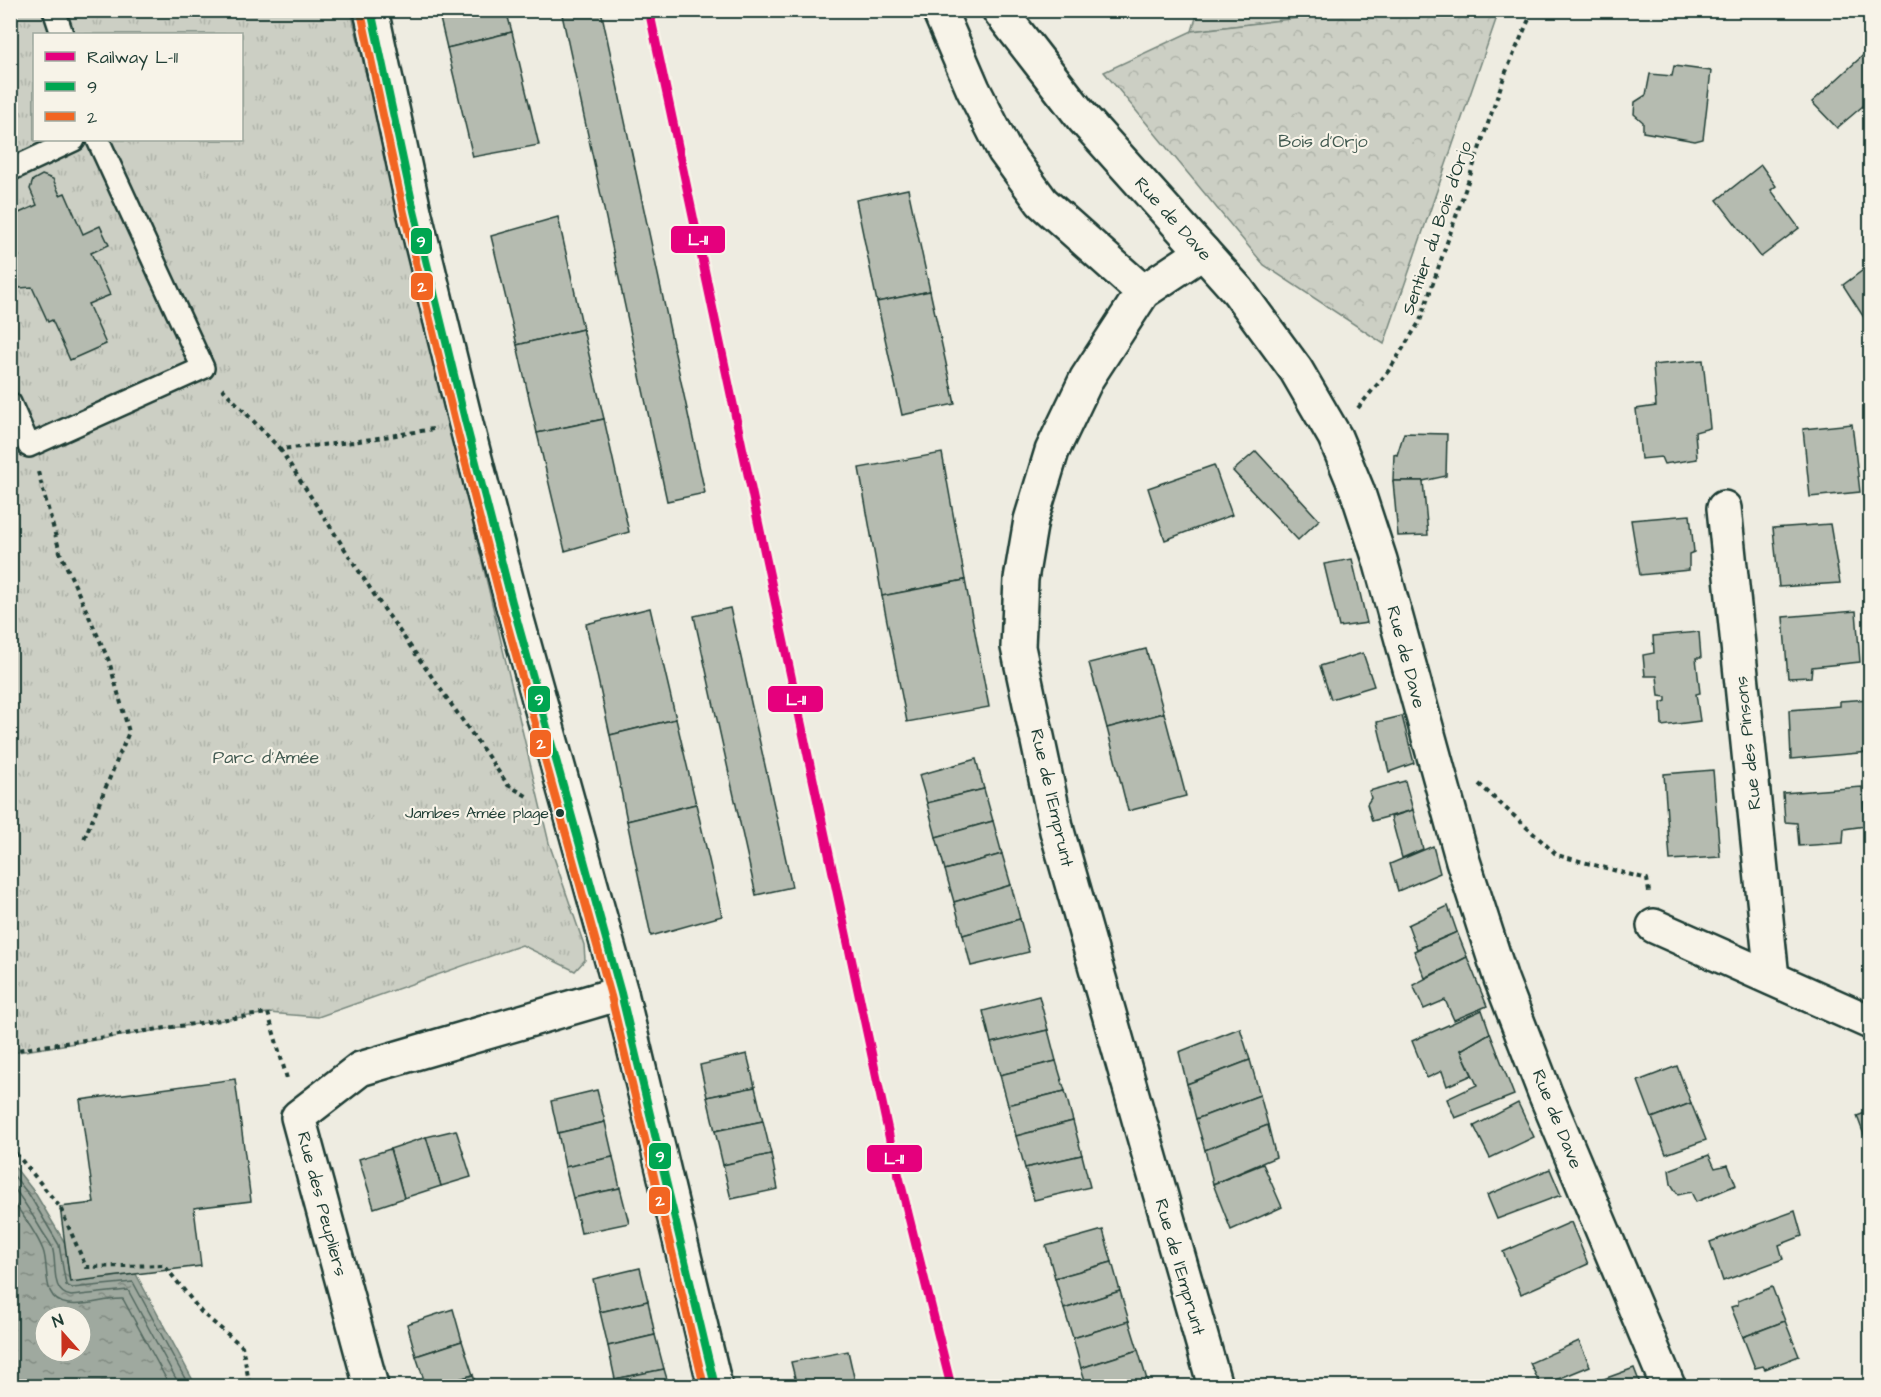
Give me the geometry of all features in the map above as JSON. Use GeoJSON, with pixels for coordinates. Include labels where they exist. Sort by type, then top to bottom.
{"type":"FeatureCollection","features":[{"type":"Feature","properties":{"kind":"street"},"geometry":{"type":"LineString","coordinates":[[371,10],[414,211],[466,424],[512,602],[621,993],[715,1386]]}},
{"type":"Feature","properties":{"kind":"street"},"geometry":{"type":"LineString","coordinates":[[939,10],[973,89],[1004,150],[1042,202],[1143,292]]}},
{"type":"Feature","properties":{"kind":"street","name":"Rue de Dave"},"geometry":{"type":"LineString","coordinates":[[999,10],[1082,117],[1238,291],[1296,370],[1335,437],[1357,490],[1380,560],[1463,861],[1501,979],[1545,1093],[1668,1386]]}},
{"type":"Feature","properties":{"kind":"street","name":"Rue de l'Emprunt"},"geometry":{"type":"LineString","coordinates":[[1203,252],[1143,292],[1087,378],[1052,451],[1031,520],[1021,579],[1018,647],[1057,831],[1215,1386]]}},
{"type":"Feature","properties":{"kind":"street","name":"Rue des Pinsons"},"geometry":{"type":"LineString","coordinates":[[1724,508],[1772,978]]}},
{"type":"Feature","properties":{"kind":"street"},"geometry":{"type":"LineString","coordinates":[[1654,926],[1870,1022]]}},
{"type":"Feature","properties":{"kind":"street","name":"Rue des Peupliers"},"geometry":{"type":"LineString","coordinates":[[371,1386],[298,1117],[360,1069],[621,993]]}},
{"type":"Feature","properties":{"kind":"lane"},"geometry":{"type":"LineString","coordinates":[[54,10],[62,33]]}},
{"type":"Feature","properties":{"kind":"lane"},"geometry":{"type":"LineString","coordinates":[[10,170],[73,141]]}},
{"type":"Feature","properties":{"kind":"lane"},"geometry":{"type":"LineString","coordinates":[[10,403],[29,446],[202,368],[98,141]]}},
{"type":"Feature","properties":{"kind":"path","name":"Sentier du Bois d'Orjo"},"geometry":{"type":"LineString","coordinates":[[1335,437],[1390,369],[1420,321],[1505,74],[1533,10]]}},
{"type":"Feature","properties":{"kind":"path"},"geometry":{"type":"LineString","coordinates":[[1865,178],[1870,180]]}},
{"type":"Feature","properties":{"kind":"path"},"geometry":{"type":"LineString","coordinates":[[202,368],[280,449],[377,599],[508,785],[573,821]]}},
{"type":"Feature","properties":{"kind":"path"},"geometry":{"type":"LineString","coordinates":[[280,449],[354,442],[466,424]]}},
{"type":"Feature","properties":{"kind":"path"},"geometry":{"type":"LineString","coordinates":[[29,446],[34,455],[60,552],[109,661],[129,732],[84,839]]}},
{"type":"Feature","properties":{"kind":"path"},"geometry":{"type":"LineString","coordinates":[[1479,784],[1557,855],[1647,879],[1654,926]]}},
{"type":"Feature","properties":{"kind":"path"},"geometry":{"type":"LineString","coordinates":[[10,1051],[268,1012],[298,1117]]}},
{"type":"Feature","properties":{"kind":"path"},"geometry":{"type":"LineString","coordinates":[[10,1146],[60,1207],[86,1267],[164,1265],[202,1313],[242,1346],[250,1386]]}},
{"type":"Feature","properties":{"kind":"green space","name":"Parc d'Amée"},"geometry":{"type":"Polygon","coordinates":[[[11,11],[351,11],[549,843],[584,945],[585,960],[575,971],[522,945],[318,1017],[268,1013],[11,1053],[11,11]]]}},
{"type":"Feature","properties":{"kind":"green space"},"geometry":{"type":"Polygon","coordinates":[[[1198,11],[1356,11],[1192,31],[1198,11]]]}},
{"type":"Feature","properties":{"kind":"green space","name":"Bois d'Orjo"},"geometry":{"type":"Polygon","coordinates":[[[1356,11],[1499,11],[1384,344],[1264,265],[1104,72],[1192,31],[1356,11]]]}},
{"type":"Feature","properties":{"kind":"water"},"geometry":{"type":"Polygon","coordinates":[[[10,1161],[35,1193],[65,1243],[70,1282],[136,1274],[196,1386],[11,1386],[10,1161]]]}},
{"type":"Feature","properties":{"kind":"building"},"geometry":{"type":"Polygon","coordinates":[[[438,10],[506,10],[512,32],[447,48],[438,10]]]}},
{"type":"Feature","properties":{"kind":"building"},"geometry":{"type":"Polygon","coordinates":[[[561,10],[601,10],[705,493],[667,501],[561,10]]]}},
{"type":"Feature","properties":{"kind":"building"},"geometry":{"type":"Polygon","coordinates":[[[512,32],[539,145],[473,157],[447,48],[512,32]]]}},
{"type":"Feature","properties":{"kind":"building"},"geometry":{"type":"Polygon","coordinates":[[[1870,49],[1870,100],[1837,128],[1812,102],[1870,49]]]}},
{"type":"Feature","properties":{"kind":"building"},"geometry":{"type":"Polygon","coordinates":[[[1674,66],[1711,71],[1703,139],[1695,141],[1643,132],[1643,122],[1634,114],[1635,102],[1646,95],[1650,74],[1672,76],[1674,66]]]}},
{"type":"Feature","properties":{"kind":"building"},"geometry":{"type":"Polygon","coordinates":[[[1761,165],[1776,186],[1771,190],[1799,228],[1761,257],[1717,200],[1761,165]]]}},
{"type":"Feature","properties":{"kind":"building"},"geometry":{"type":"Polygon","coordinates":[[[42,175],[53,179],[60,195],[65,193],[83,234],[100,226],[109,245],[91,253],[110,295],[88,304],[106,344],[70,360],[52,320],[48,322],[32,287],[20,288],[10,278],[11,263],[19,256],[10,238],[10,217],[37,205],[30,189],[33,180],[42,175]]]}},
{"type":"Feature","properties":{"kind":"building"},"geometry":{"type":"Polygon","coordinates":[[[908,189],[930,291],[877,302],[856,200],[908,189]]]}},
{"type":"Feature","properties":{"kind":"building"},"geometry":{"type":"Polygon","coordinates":[[[558,217],[583,329],[517,345],[491,236],[558,217]]]}},
{"type":"Feature","properties":{"kind":"building"},"geometry":{"type":"Polygon","coordinates":[[[1870,265],[1870,327],[1843,285],[1870,265]]]}},
{"type":"Feature","properties":{"kind":"building"},"geometry":{"type":"Polygon","coordinates":[[[930,291],[955,404],[902,415],[877,302],[930,291]]]}},
{"type":"Feature","properties":{"kind":"building"},"geometry":{"type":"Polygon","coordinates":[[[583,329],[604,419],[537,433],[517,345],[583,329]]]}},
{"type":"Feature","properties":{"kind":"building"},"geometry":{"type":"Polygon","coordinates":[[[1703,360],[1710,428],[1695,432],[1697,459],[1664,464],[1661,457],[1641,459],[1636,409],[1656,406],[1653,365],[1703,360]]]}},
{"type":"Feature","properties":{"kind":"building"},"geometry":{"type":"Polygon","coordinates":[[[604,419],[629,532],[565,551],[537,433],[604,419]]]}},
{"type":"Feature","properties":{"kind":"building"},"geometry":{"type":"Polygon","coordinates":[[[1852,424],[1860,492],[1810,497],[1803,429],[1852,424]]]}},
{"type":"Feature","properties":{"kind":"building"},"geometry":{"type":"Polygon","coordinates":[[[1404,433],[1447,434],[1446,476],[1423,481],[1393,481],[1394,454],[1397,455],[1404,433]]]}},
{"type":"Feature","properties":{"kind":"building"},"geometry":{"type":"Polygon","coordinates":[[[1256,451],[1319,520],[1298,540],[1233,471],[1256,451]]]}},
{"type":"Feature","properties":{"kind":"building"},"geometry":{"type":"Polygon","coordinates":[[[942,453],[965,580],[882,596],[859,468],[942,453]]]}},
{"type":"Feature","properties":{"kind":"building"},"geometry":{"type":"Polygon","coordinates":[[[1214,465],[1232,515],[1165,540],[1148,488],[1214,465]]]}},
{"type":"Feature","properties":{"kind":"building"},"geometry":{"type":"Polygon","coordinates":[[[1393,481],[1423,481],[1428,535],[1398,536],[1393,481]]]}},
{"type":"Feature","properties":{"kind":"building"},"geometry":{"type":"Polygon","coordinates":[[[1690,515],[1694,552],[1689,554],[1689,570],[1640,575],[1631,520],[1690,515]]]}},
{"type":"Feature","properties":{"kind":"building"},"geometry":{"type":"Polygon","coordinates":[[[1830,524],[1840,583],[1779,587],[1773,528],[1830,524]]]}},
{"type":"Feature","properties":{"kind":"building"},"geometry":{"type":"Polygon","coordinates":[[[1352,559],[1367,623],[1339,627],[1324,564],[1352,559]]]}},
{"type":"Feature","properties":{"kind":"building"},"geometry":{"type":"Polygon","coordinates":[[[965,580],[989,707],[907,722],[882,596],[965,580]]]}},
{"type":"Feature","properties":{"kind":"building"},"geometry":{"type":"Polygon","coordinates":[[[650,608],[676,719],[610,735],[586,624],[650,608]]]}},
{"type":"Feature","properties":{"kind":"building"},"geometry":{"type":"Polygon","coordinates":[[[730,608],[792,887],[756,895],[694,616],[730,608]]]}},
{"type":"Feature","properties":{"kind":"building"},"geometry":{"type":"Polygon","coordinates":[[[1856,611],[1860,662],[1812,667],[1811,677],[1788,678],[1783,617],[1856,611]]]}},
{"type":"Feature","properties":{"kind":"building"},"geometry":{"type":"Polygon","coordinates":[[[1699,632],[1701,658],[1696,658],[1700,693],[1696,694],[1700,721],[1662,726],[1661,703],[1666,701],[1666,697],[1659,696],[1657,676],[1645,676],[1643,655],[1654,653],[1653,636],[1699,632]]]}},
{"type":"Feature","properties":{"kind":"building"},"geometry":{"type":"Polygon","coordinates":[[[1146,649],[1164,713],[1107,728],[1089,663],[1146,649]]]}},
{"type":"Feature","properties":{"kind":"building"},"geometry":{"type":"Polygon","coordinates":[[[1363,653],[1374,686],[1331,699],[1320,666],[1363,653]]]}},
{"type":"Feature","properties":{"kind":"building"},"geometry":{"type":"Polygon","coordinates":[[[1870,699],[1870,752],[1791,759],[1789,710],[1840,706],[1840,701],[1870,699]]]}},
{"type":"Feature","properties":{"kind":"building"},"geometry":{"type":"Polygon","coordinates":[[[1164,713],[1186,796],[1128,811],[1107,728],[1164,713]]]}},
{"type":"Feature","properties":{"kind":"building"},"geometry":{"type":"Polygon","coordinates":[[[1402,716],[1414,763],[1389,772],[1377,722],[1402,716]]]}},
{"type":"Feature","properties":{"kind":"building"},"geometry":{"type":"Polygon","coordinates":[[[676,719],[696,804],[627,821],[610,735],[676,719]]]}},
{"type":"Feature","properties":{"kind":"building"},"geometry":{"type":"Polygon","coordinates":[[[976,759],[984,789],[927,803],[919,775],[976,759]]]}},
{"type":"Feature","properties":{"kind":"building"},"geometry":{"type":"Polygon","coordinates":[[[1713,770],[1720,857],[1670,860],[1664,774],[1713,770]]]}},
{"type":"Feature","properties":{"kind":"building"},"geometry":{"type":"Polygon","coordinates":[[[1405,781],[1413,810],[1372,821],[1367,804],[1371,798],[1369,791],[1405,781]]]}},
{"type":"Feature","properties":{"kind":"building"},"geometry":{"type":"Polygon","coordinates":[[[1862,787],[1865,826],[1844,829],[1843,843],[1799,846],[1797,823],[1785,822],[1783,793],[1862,787]]]}},
{"type":"Feature","properties":{"kind":"building"},"geometry":{"type":"Polygon","coordinates":[[[984,789],[993,821],[936,837],[927,803],[984,789]]]}},
{"type":"Feature","properties":{"kind":"building"},"geometry":{"type":"Polygon","coordinates":[[[696,804],[722,916],[651,936],[627,821],[696,804]]]}},
{"type":"Feature","properties":{"kind":"building"},"geometry":{"type":"Polygon","coordinates":[[[1413,810],[1423,849],[1402,858],[1391,817],[1413,810]]]}},
{"type":"Feature","properties":{"kind":"building"},"geometry":{"type":"Polygon","coordinates":[[[993,821],[1002,854],[945,870],[936,837],[993,821]]]}},
{"type":"Feature","properties":{"kind":"building"},"geometry":{"type":"Polygon","coordinates":[[[1433,846],[1440,873],[1398,891],[1390,864],[1433,846]]]}},
{"type":"Feature","properties":{"kind":"building"},"geometry":{"type":"Polygon","coordinates":[[[1002,854],[1011,885],[954,902],[945,870],[1002,854]]]}},
{"type":"Feature","properties":{"kind":"building"},"geometry":{"type":"Polygon","coordinates":[[[1011,885],[1020,919],[963,935],[954,902],[1011,885]]]}},
{"type":"Feature","properties":{"kind":"building"},"geometry":{"type":"Polygon","coordinates":[[[1448,906],[1457,932],[1417,949],[1408,925],[1448,906]]]}},
{"type":"Feature","properties":{"kind":"building"},"geometry":{"type":"Polygon","coordinates":[[[1020,919],[1029,952],[971,966],[963,935],[1020,919]]]}},
{"type":"Feature","properties":{"kind":"building"},"geometry":{"type":"Polygon","coordinates":[[[1457,932],[1467,957],[1425,978],[1414,951],[1457,932]]]}},
{"type":"Feature","properties":{"kind":"building"},"geometry":{"type":"Polygon","coordinates":[[[1467,957],[1487,1006],[1454,1020],[1445,1000],[1424,1009],[1413,985],[1467,957]]]}},
{"type":"Feature","properties":{"kind":"building"},"geometry":{"type":"Polygon","coordinates":[[[1039,996],[1048,1030],[991,1043],[983,1011],[1039,996]]]}},
{"type":"Feature","properties":{"kind":"building"},"geometry":{"type":"Polygon","coordinates":[[[1482,1010],[1490,1033],[1461,1050],[1472,1075],[1447,1086],[1442,1071],[1427,1078],[1412,1041],[1482,1010]]]}},
{"type":"Feature","properties":{"kind":"building"},"geometry":{"type":"Polygon","coordinates":[[[1240,1028],[1250,1060],[1187,1084],[1179,1052],[1240,1028]]]}},
{"type":"Feature","properties":{"kind":"building"},"geometry":{"type":"Polygon","coordinates":[[[1048,1030],[1056,1061],[1000,1075],[991,1043],[1048,1030]]]}},
{"type":"Feature","properties":{"kind":"building"},"geometry":{"type":"Polygon","coordinates":[[[1490,1033],[1514,1095],[1455,1118],[1447,1099],[1477,1085],[1461,1050],[1490,1033]]]}},
{"type":"Feature","properties":{"kind":"building"},"geometry":{"type":"Polygon","coordinates":[[[747,1054],[755,1087],[707,1097],[700,1065],[747,1054]]]}},
{"type":"Feature","properties":{"kind":"building"},"geometry":{"type":"Polygon","coordinates":[[[1250,1060],[1260,1095],[1196,1119],[1187,1084],[1250,1060]]]}},
{"type":"Feature","properties":{"kind":"building"},"geometry":{"type":"Polygon","coordinates":[[[1056,1061],[1065,1091],[1008,1105],[1000,1075],[1056,1061]]]}},
{"type":"Feature","properties":{"kind":"building"},"geometry":{"type":"Polygon","coordinates":[[[1677,1066],[1691,1103],[1652,1118],[1638,1081],[1677,1066]]]}},
{"type":"Feature","properties":{"kind":"building"},"geometry":{"type":"Polygon","coordinates":[[[235,1079],[251,1201],[194,1208],[201,1266],[70,1282],[60,1207],[94,1203],[80,1100],[235,1079]]]}},
{"type":"Feature","properties":{"kind":"building"},"geometry":{"type":"Polygon","coordinates":[[[755,1087],[763,1121],[715,1131],[707,1097],[755,1087]]]}},
{"type":"Feature","properties":{"kind":"building"},"geometry":{"type":"Polygon","coordinates":[[[597,1090],[605,1122],[558,1133],[551,1101],[597,1090]]]}},
{"type":"Feature","properties":{"kind":"building"},"geometry":{"type":"Polygon","coordinates":[[[1065,1091],[1073,1121],[1016,1136],[1008,1105],[1065,1091]]]}},
{"type":"Feature","properties":{"kind":"building"},"geometry":{"type":"Polygon","coordinates":[[[1260,1095],[1268,1125],[1205,1150],[1196,1119],[1260,1095]]]}},
{"type":"Feature","properties":{"kind":"building"},"geometry":{"type":"Polygon","coordinates":[[[1518,1103],[1534,1137],[1490,1158],[1474,1126],[1518,1103]]]}},
{"type":"Feature","properties":{"kind":"building"},"geometry":{"type":"Polygon","coordinates":[[[1691,1103],[1706,1140],[1666,1154],[1652,1118],[1691,1103]]]}},
{"type":"Feature","properties":{"kind":"building"},"geometry":{"type":"Polygon","coordinates":[[[1870,1111],[1870,1151],[1857,1116],[1870,1111]]]}},
{"type":"Feature","properties":{"kind":"building"},"geometry":{"type":"Polygon","coordinates":[[[763,1121],[771,1154],[723,1165],[715,1131],[763,1121]]]}},
{"type":"Feature","properties":{"kind":"building"},"geometry":{"type":"Polygon","coordinates":[[[1073,1121],[1082,1155],[1025,1168],[1016,1136],[1073,1121]]]}},
{"type":"Feature","properties":{"kind":"building"},"geometry":{"type":"Polygon","coordinates":[[[605,1122],[613,1157],[565,1167],[558,1133],[605,1122]]]}},
{"type":"Feature","properties":{"kind":"building"},"geometry":{"type":"Polygon","coordinates":[[[1268,1125],[1276,1157],[1213,1184],[1205,1150],[1268,1125]]]}},
{"type":"Feature","properties":{"kind":"building"},"geometry":{"type":"Polygon","coordinates":[[[456,1130],[471,1177],[441,1186],[426,1137],[456,1130]]]}},
{"type":"Feature","properties":{"kind":"building"},"geometry":{"type":"Polygon","coordinates":[[[426,1137],[441,1186],[404,1198],[390,1149],[426,1137]]]}},
{"type":"Feature","properties":{"kind":"building"},"geometry":{"type":"Polygon","coordinates":[[[390,1149],[404,1198],[374,1208],[359,1159],[390,1149]]]}},
{"type":"Feature","properties":{"kind":"building"},"geometry":{"type":"Polygon","coordinates":[[[771,1154],[778,1189],[731,1199],[723,1165],[771,1154]]]}},
{"type":"Feature","properties":{"kind":"building"},"geometry":{"type":"Polygon","coordinates":[[[1082,1155],[1090,1187],[1034,1200],[1025,1168],[1082,1155]]]}},
{"type":"Feature","properties":{"kind":"building"},"geometry":{"type":"Polygon","coordinates":[[[1709,1155],[1715,1168],[1728,1165],[1736,1185],[1696,1202],[1691,1192],[1678,1195],[1671,1184],[1669,1170],[1709,1155]]]}},
{"type":"Feature","properties":{"kind":"building"},"geometry":{"type":"Polygon","coordinates":[[[613,1157],[620,1188],[573,1198],[565,1167],[613,1157]]]}},
{"type":"Feature","properties":{"kind":"building"},"geometry":{"type":"Polygon","coordinates":[[[1263,1164],[1282,1207],[1231,1230],[1213,1184],[1263,1164]]]}},
{"type":"Feature","properties":{"kind":"building"},"geometry":{"type":"Polygon","coordinates":[[[1550,1169],[1561,1195],[1497,1219],[1487,1195],[1550,1169]]]}},
{"type":"Feature","properties":{"kind":"building"},"geometry":{"type":"Polygon","coordinates":[[[620,1188],[629,1223],[581,1233],[573,1198],[620,1188]]]}},
{"type":"Feature","properties":{"kind":"building"},"geometry":{"type":"Polygon","coordinates":[[[1795,1211],[1802,1236],[1779,1245],[1783,1259],[1723,1281],[1710,1242],[1795,1211]]]}},
{"type":"Feature","properties":{"kind":"building"},"geometry":{"type":"Polygon","coordinates":[[[1571,1222],[1588,1264],[1521,1294],[1503,1252],[1571,1222]]]}},
{"type":"Feature","properties":{"kind":"building"},"geometry":{"type":"Polygon","coordinates":[[[1103,1230],[1112,1262],[1055,1278],[1046,1246],[1103,1230]]]}},
{"type":"Feature","properties":{"kind":"building"},"geometry":{"type":"Polygon","coordinates":[[[1112,1262],[1120,1291],[1064,1309],[1055,1278],[1112,1262]]]}},
{"type":"Feature","properties":{"kind":"building"},"geometry":{"type":"Polygon","coordinates":[[[640,1268],[648,1301],[600,1312],[593,1279],[640,1268]]]}},
{"type":"Feature","properties":{"kind":"building"},"geometry":{"type":"Polygon","coordinates":[[[1772,1287],[1785,1321],[1743,1337],[1731,1307],[1738,1305],[1738,1301],[1772,1287]]]}},
{"type":"Feature","properties":{"kind":"building"},"geometry":{"type":"Polygon","coordinates":[[[1120,1291],[1129,1321],[1073,1338],[1064,1309],[1120,1291]]]}},
{"type":"Feature","properties":{"kind":"building"},"geometry":{"type":"Polygon","coordinates":[[[648,1301],[655,1335],[608,1346],[600,1312],[648,1301]]]}},
{"type":"Feature","properties":{"kind":"building"},"geometry":{"type":"Polygon","coordinates":[[[453,1309],[462,1341],[416,1356],[407,1324],[453,1309]]]}},
{"type":"Feature","properties":{"kind":"building"},"geometry":{"type":"Polygon","coordinates":[[[1129,1321],[1138,1350],[1081,1368],[1073,1338],[1129,1321]]]}},
{"type":"Feature","properties":{"kind":"building"},"geometry":{"type":"Polygon","coordinates":[[[1785,1321],[1799,1356],[1765,1369],[1763,1366],[1755,1368],[1743,1337],[1785,1321]]]}},
{"type":"Feature","properties":{"kind":"building"},"geometry":{"type":"Polygon","coordinates":[[[655,1335],[664,1369],[615,1379],[608,1346],[655,1335]]]}},
{"type":"Feature","properties":{"kind":"building"},"geometry":{"type":"Polygon","coordinates":[[[462,1341],[473,1375],[435,1386],[426,1386],[416,1356],[462,1341]]]}},
{"type":"Feature","properties":{"kind":"building"},"geometry":{"type":"Polygon","coordinates":[[[1579,1341],[1590,1366],[1541,1386],[1530,1363],[1579,1341]]]}},
{"type":"Feature","properties":{"kind":"building"},"geometry":{"type":"Polygon","coordinates":[[[1138,1350],[1148,1383],[1139,1386],[1087,1386],[1081,1368],[1138,1350]]]}},
{"type":"Feature","properties":{"kind":"building"},"geometry":{"type":"Polygon","coordinates":[[[848,1351],[856,1386],[797,1386],[791,1362],[848,1351]]]}},
{"type":"Feature","properties":{"kind":"building"},"geometry":{"type":"Polygon","coordinates":[[[1634,1368],[1641,1386],[1595,1386],[1593,1383],[1634,1368]]]}},
{"type":"Feature","properties":{"kind":"building"},"geometry":{"type":"Polygon","coordinates":[[[664,1369],[669,1386],[618,1386],[615,1379],[664,1369]]]}},
{"type":"Feature","properties":{"kind":"building"},"geometry":{"type":"Polygon","coordinates":[[[473,1375],[477,1386],[435,1386],[473,1375]]]}},
{"type":"Feature","properties":{"kind":"rail line","name":"L-11"},"geometry":{"type":"LineString","coordinates":[[649,10],[891,1145],[951,1386]]}},
{"type":"Feature","properties":{"kind":"transit line","name":"9"},"geometry":{"type":"LineString","coordinates":[[371,10],[414,211],[466,424],[512,602],[621,993],[715,1386]]}},
{"type":"Feature","properties":{"kind":"transit line","name":"2"},"geometry":{"type":"LineString","coordinates":[[361,12],[404,213],[456,426],[502,605],[611,996],[704,1386]]}},
{"type":"Feature","properties":{"kind":"place","name":"Jambes Amée plage"},"geometry":{"type":"Point","coordinates":[560,813]}}]}
